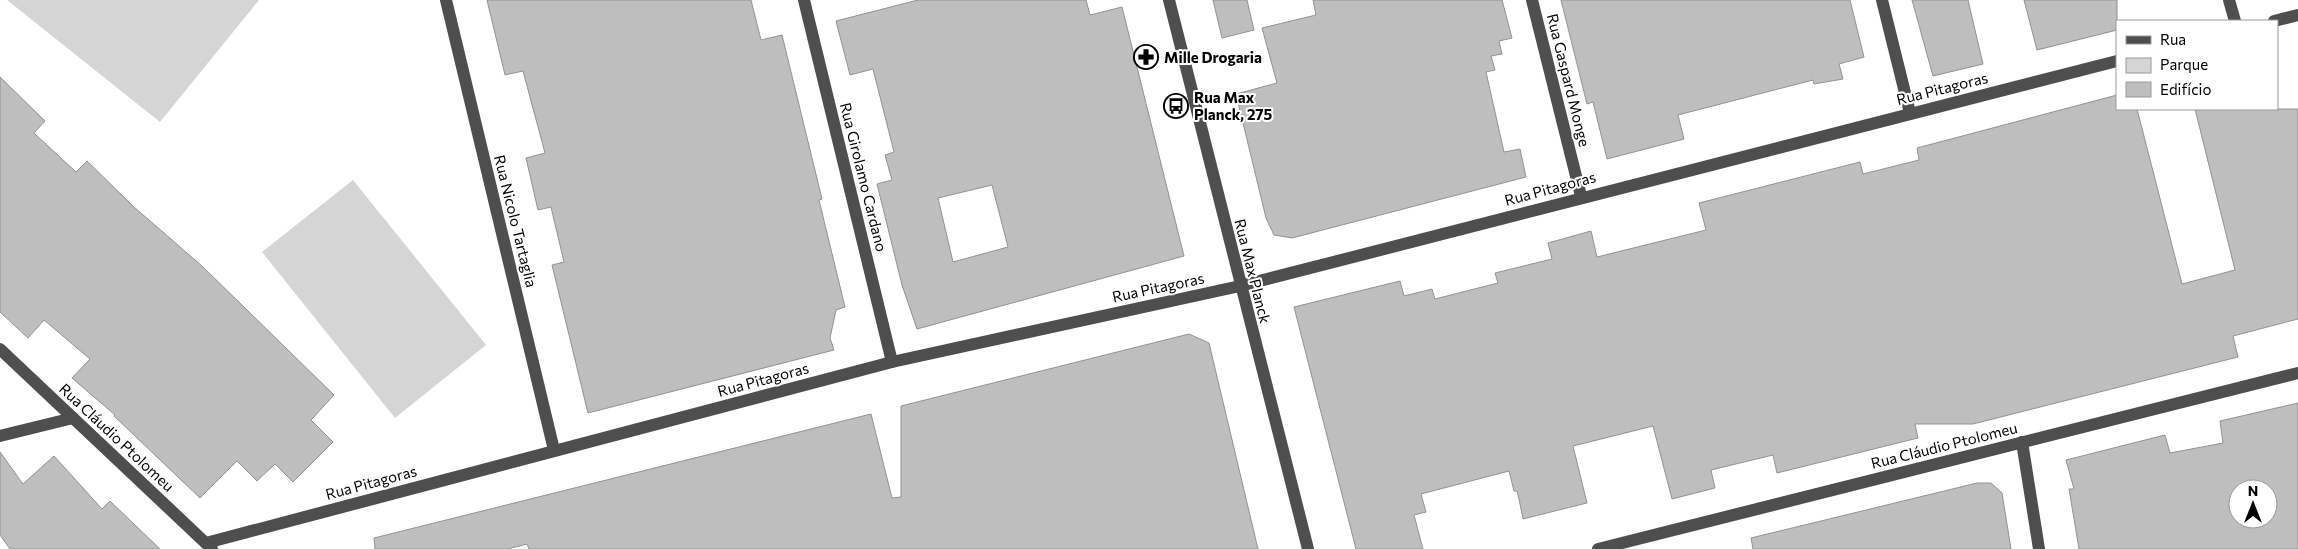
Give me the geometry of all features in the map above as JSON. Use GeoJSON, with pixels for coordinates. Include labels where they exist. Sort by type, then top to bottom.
{"type":"FeatureCollection","features":[{"type":"Feature","properties":{"kind":"street","name":"Rua Nicolo Tartaglia"},"geometry":{"type":"LineString","coordinates":[[446,0],[554,450]]}},
{"type":"Feature","properties":{"kind":"street","name":"Rua Girolamo Cardano"},"geometry":{"type":"LineString","coordinates":[[804,0],[892,362]]}},
{"type":"Feature","properties":{"kind":"street","name":"Rua Max Planck"},"geometry":{"type":"LineString","coordinates":[[1169,0],[1308,549]]}},
{"type":"Feature","properties":{"kind":"street","name":"Rua Gaspard Monge"},"geometry":{"type":"LineString","coordinates":[[1532,0],[1581,196]]}},
{"type":"Feature","properties":{"kind":"street"},"geometry":{"type":"LineString","coordinates":[[1882,0],[1910,113]]}},
{"type":"Feature","properties":{"kind":"street"},"geometry":{"type":"LineString","coordinates":[[2229,0],[2235,20]]}},
{"type":"Feature","properties":{"kind":"street"},"geometry":{"type":"LineString","coordinates":[[2278,20],[2298,15]]}},
{"type":"Feature","properties":{"kind":"street","name":"Rua Pitagoras"},"geometry":{"type":"LineString","coordinates":[[209,546],[554,450],[892,362],[1240,286],[1581,196],[2116,61]]}},
{"type":"Feature","properties":{"kind":"street","name":"Rua Cláudio Ptolomeu"},"geometry":{"type":"LineString","coordinates":[[0,350],[209,546]]}},
{"type":"Feature","properties":{"kind":"street","name":"Rua Cláudio Ptolomeu"},"geometry":{"type":"LineString","coordinates":[[1598,549],[2298,373]]}},
{"type":"Feature","properties":{"kind":"street"},"geometry":{"type":"LineString","coordinates":[[0,436],[74,418]]}},
{"type":"Feature","properties":{"kind":"street"},"geometry":{"type":"LineString","coordinates":[[2022,442],[2039,549]]}},
{"type":"Feature","properties":{"kind":"green space"},"geometry":{"type":"Polygon","coordinates":[[[7,0],[259,0],[160,122],[7,0]]]}},
{"type":"Feature","properties":{"kind":"green space"},"geometry":{"type":"Polygon","coordinates":[[[353,180],[486,345],[395,418],[262,252],[353,180]]]}},
{"type":"Feature","properties":{"kind":"building"},"geometry":{"type":"Polygon","coordinates":[[[487,0],[751,0],[761,40],[782,35],[822,199],[819,200],[845,307],[836,310],[830,338],[834,350],[588,413],[552,265],[564,262],[551,207],[538,210],[526,158],[545,153],[523,71],[505,75],[487,0]]]}},
{"type":"Feature","properties":{"kind":"building"},"geometry":{"type":"Polygon","coordinates":[[[918,0],[1086,0],[1090,15],[1122,7],[1184,256],[917,329],[902,285],[877,184],[892,180],[885,155],[894,152],[873,69],[850,75],[836,21],[918,0]],[[992,185],[938,198],[953,262],[1008,247],[992,185]]]}},
{"type":"Feature","properties":{"kind":"building"},"geometry":{"type":"Polygon","coordinates":[[[1213,0],[1247,0],[1254,30],[1222,38],[1213,0]]]}},
{"type":"Feature","properties":{"kind":"building"},"geometry":{"type":"Polygon","coordinates":[[[1313,0],[1502,0],[1512,38],[1499,41],[1502,54],[1491,56],[1495,70],[1486,72],[1504,152],[1520,149],[1526,177],[1292,238],[1274,235],[1266,218],[1236,94],[1277,83],[1262,28],[1316,15],[1313,0]]]}},
{"type":"Feature","properties":{"kind":"building"},"geometry":{"type":"Polygon","coordinates":[[[1561,0],[1850,0],[1864,57],[1839,64],[1843,79],[1814,84],[1813,80],[1678,115],[1684,139],[1607,159],[1593,102],[1587,104],[1561,0]]]}},
{"type":"Feature","properties":{"kind":"building"},"geometry":{"type":"Polygon","coordinates":[[[1912,0],[1968,0],[1983,64],[1933,76],[1912,0]]]}},
{"type":"Feature","properties":{"kind":"building"},"geometry":{"type":"Polygon","coordinates":[[[2024,0],[2117,0],[2116,30],[2037,50],[2024,0]]]}},
{"type":"Feature","properties":{"kind":"building"},"geometry":{"type":"Polygon","coordinates":[[[0,77],[45,121],[34,133],[76,172],[87,161],[134,207],[202,266],[334,395],[311,420],[333,442],[293,482],[275,464],[257,481],[237,461],[200,498],[115,415],[72,378],[90,359],[44,320],[28,338],[0,312],[0,77]]]}},
{"type":"Feature","properties":{"kind":"building"},"geometry":{"type":"Polygon","coordinates":[[[2116,95],[2116,110],[2137,110],[2182,284],[2235,270],[2195,110],[2298,109],[2298,319],[2233,336],[2238,357],[1973,424],[1915,424],[1918,438],[1777,473],[1773,455],[1711,470],[1715,488],[1672,499],[1653,426],[1573,446],[1587,503],[1523,519],[1517,491],[1514,491],[1509,471],[1421,494],[1426,512],[1414,515],[1423,549],[1356,549],[1294,307],[1400,281],[1404,296],[1432,289],[1435,299],[1498,283],[1495,273],[1552,259],[1548,243],[1591,231],[1597,257],[1706,230],[1699,203],[1860,162],[1863,174],[1919,160],[1917,148],[2116,95]]]}},
{"type":"Feature","properties":{"kind":"building"},"geometry":{"type":"Polygon","coordinates":[[[1189,334],[1209,343],[1258,549],[529,549],[527,544],[508,549],[375,549],[374,538],[871,414],[892,498],[901,497],[901,406],[1189,334]]]}},
{"type":"Feature","properties":{"kind":"building"},"geometry":{"type":"Polygon","coordinates":[[[2298,403],[2298,549],[2079,549],[2069,489],[2074,489],[2066,460],[2165,435],[2170,453],[2223,443],[2220,421],[2298,403]]]}},
{"type":"Feature","properties":{"kind":"building"},"geometry":{"type":"Polygon","coordinates":[[[0,452],[23,484],[54,456],[102,509],[110,501],[160,549],[10,549],[0,535],[0,452]]]}},
{"type":"Feature","properties":{"kind":"building"},"geometry":{"type":"Polygon","coordinates":[[[1977,483],[1991,483],[2002,493],[2011,549],[1753,549],[1751,538],[1977,483]]]}},
{"type":"Feature","properties":{"kind":"place","name":"Mille Drogaria"},"geometry":{"type":"Point","coordinates":[1146,57]}},
{"type":"Feature","properties":{"kind":"place","name":"Rua Max Planck, 275"},"geometry":{"type":"Point","coordinates":[1176,106]}}]}
